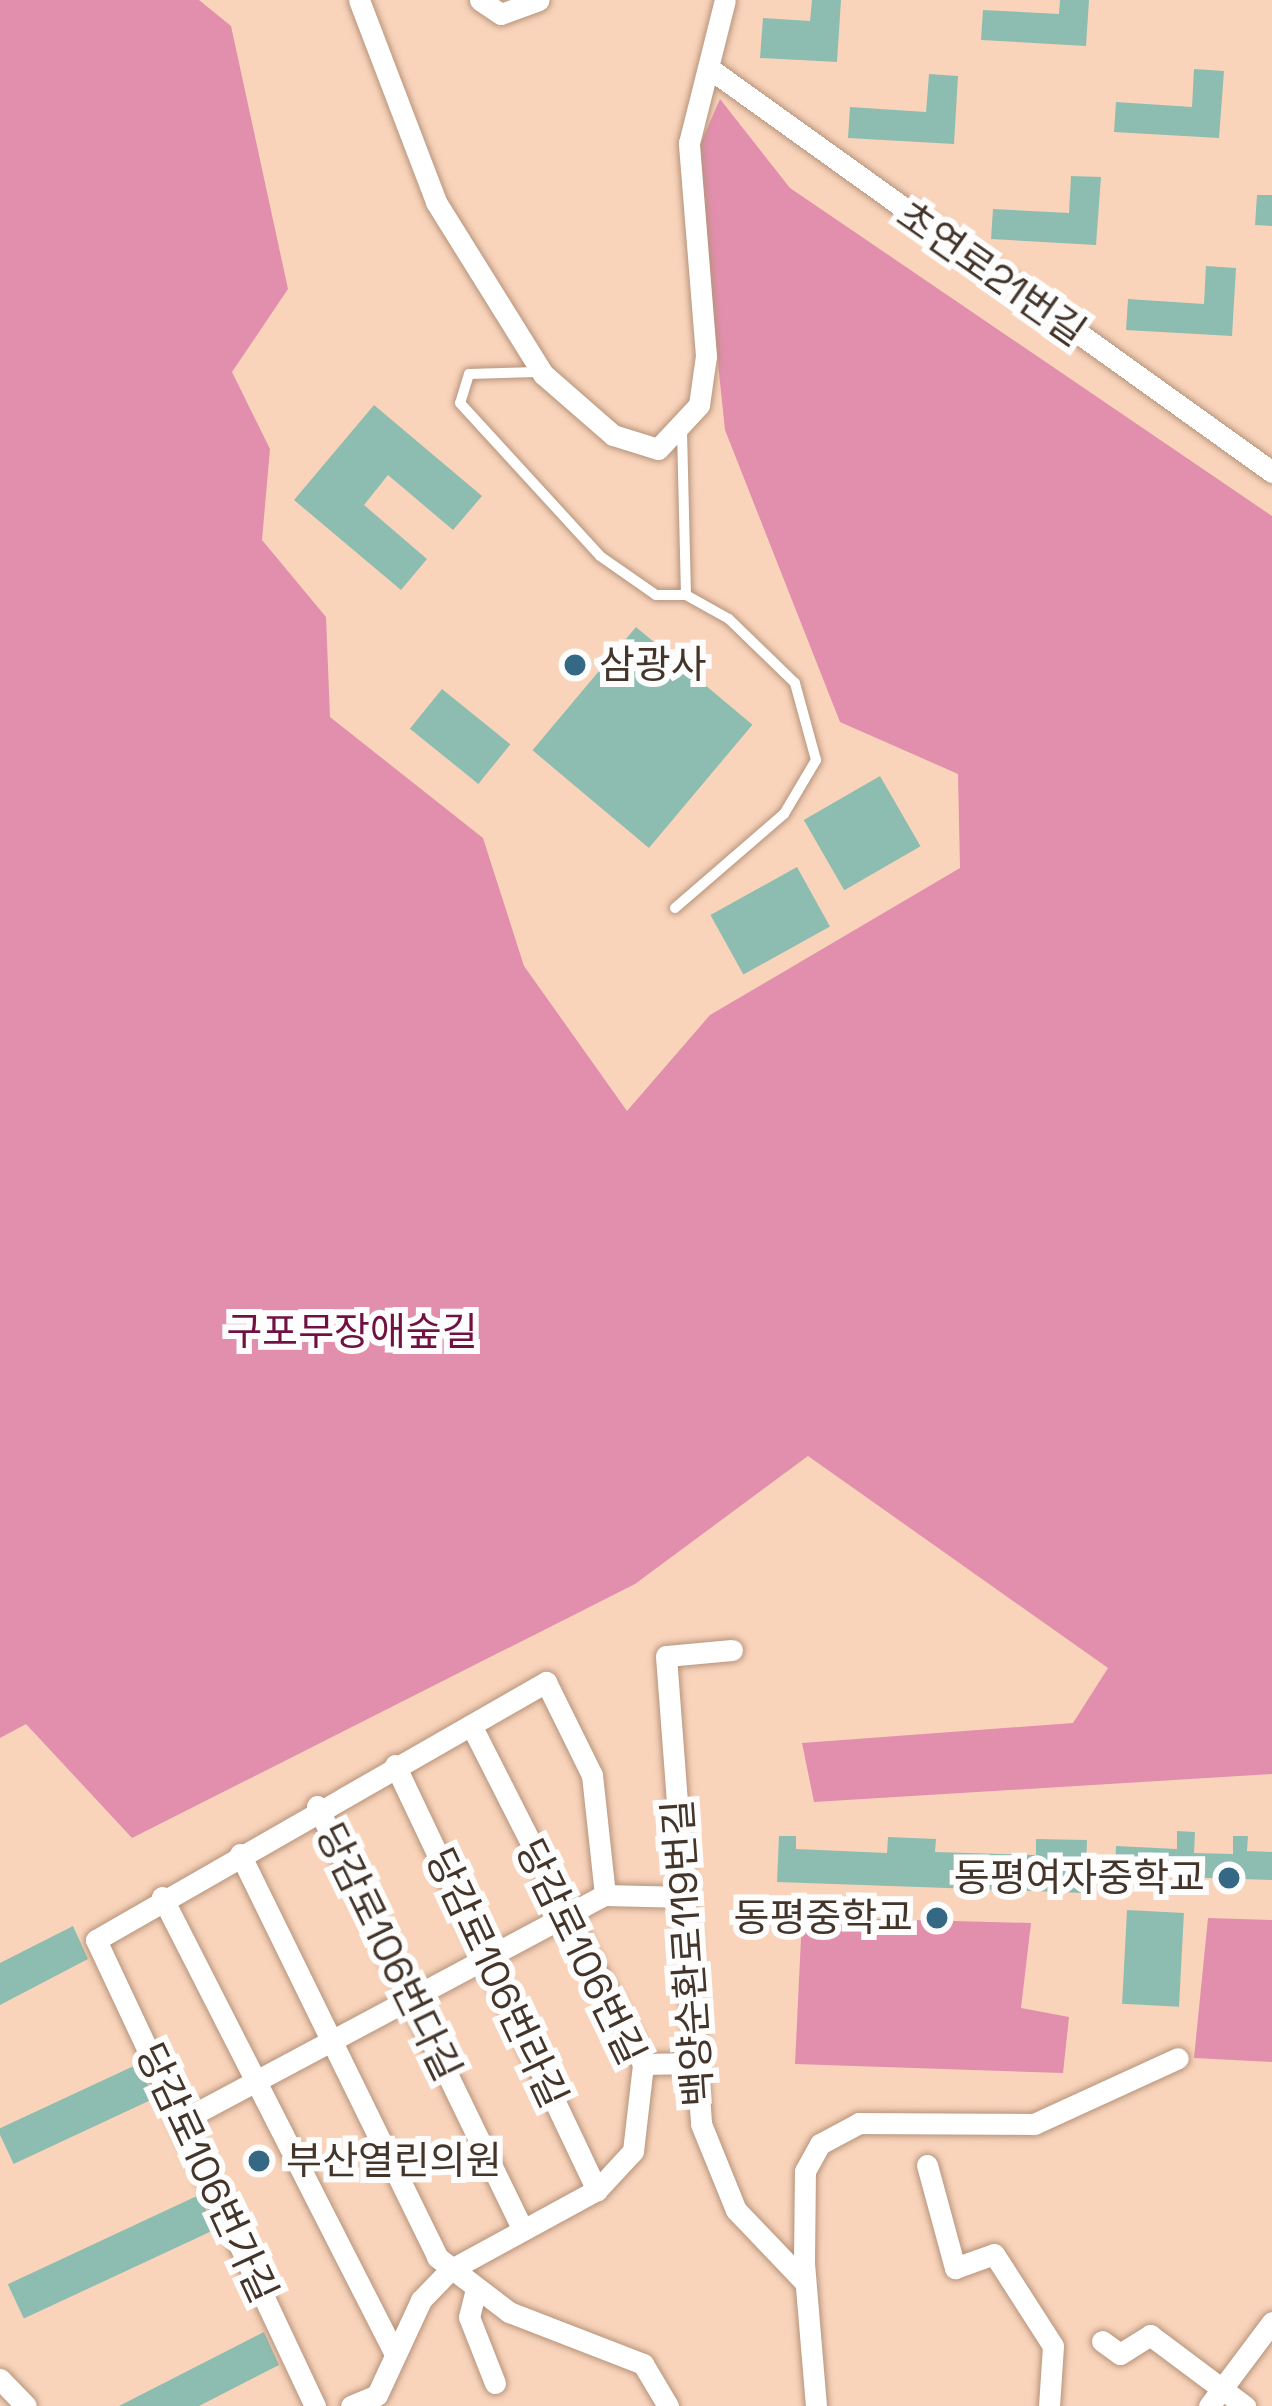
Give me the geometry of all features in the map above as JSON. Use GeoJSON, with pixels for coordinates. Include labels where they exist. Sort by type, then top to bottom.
{"type":"FeatureCollection","features":[{"type":"Feature","properties":{"kind":"street"},"geometry":{"type":"LineString","coordinates":[[358,0],[436,202],[543,374],[613,435],[658,449],[682,434],[706,356],[688,143],[713,71],[725,0]]}},
{"type":"Feature","properties":{"kind":"street"},"geometry":{"type":"LineString","coordinates":[[480,0],[501,14],[539,0]]}},
{"type":"Feature","properties":{"kind":"street","name":"초연로21번길"},"geometry":{"type":"LineString","coordinates":[[713,71],[1272,472]]}},
{"type":"Feature","properties":{"kind":"street","name":"백양순환로119번길"},"geometry":{"type":"LineString","coordinates":[[732,1650],[666,1656],[694,2063],[701,2124],[736,2210],[803,2280]]}},
{"type":"Feature","properties":{"kind":"street"},"geometry":{"type":"LineString","coordinates":[[395,2354],[162,1897],[317,1806],[546,1682],[592,1775],[605,1895]]}},
{"type":"Feature","properties":{"kind":"street","name":"당감로106번길"},"geometry":{"type":"LineString","coordinates":[[351,2406],[377,2395],[395,2354],[450,2270],[597,2190],[633,2152],[643,2065],[562,1920],[471,1725]]}},
{"type":"Feature","properties":{"kind":"street","name":"당감로106번라길"},"geometry":{"type":"LineString","coordinates":[[395,1765],[597,2190]]}},
{"type":"Feature","properties":{"kind":"street","name":"당감로106번다길"},"geometry":{"type":"LineString","coordinates":[[317,1806],[522,2228]]}},
{"type":"Feature","properties":{"kind":"street"},"geometry":{"type":"LineString","coordinates":[[240,1854],[332,2047],[450,2270],[476,2289],[644,2364],[668,2406]]}},
{"type":"Feature","properties":{"kind":"street"},"geometry":{"type":"LineString","coordinates":[[182,2120],[332,2047],[605,1895],[685,1897]]}},
{"type":"Feature","properties":{"kind":"street","name":"당감로106번가길"},"geometry":{"type":"LineString","coordinates":[[162,1897],[96,1940],[315,2406]]}},
{"type":"Feature","properties":{"kind":"street"},"geometry":{"type":"LineString","coordinates":[[815,2406],[803,2280],[806,2171],[838,2129],[1034,2124],[1178,2058]]}},
{"type":"Feature","properties":{"kind":"street"},"geometry":{"type":"LineString","coordinates":[[643,2065],[694,2063]]}},
{"type":"Feature","properties":{"kind":"street"},"geometry":{"type":"LineString","coordinates":[[927,2164],[955,2268],[994,2254],[1053,2346],[1049,2406]]}},
{"type":"Feature","properties":{"kind":"street"},"geometry":{"type":"LineString","coordinates":[[476,2289],[469,2317],[495,2383]]}},
{"type":"Feature","properties":{"kind":"street"},"geometry":{"type":"LineString","coordinates":[[1215,2397],[1272,2322]]}},
{"type":"Feature","properties":{"kind":"street"},"geometry":{"type":"LineString","coordinates":[[1102,2341],[1120,2354],[1150,2335],[1215,2397],[1245,2406]]}},
{"type":"Feature","properties":{"kind":"street"},"geometry":{"type":"LineString","coordinates":[[0,2379],[26,2406]]}},
{"type":"Feature","properties":{"kind":"lane"},"geometry":{"type":"LineString","coordinates":[[543,374],[470,374],[460,403],[599,556],[656,595],[686,595],[729,619],[795,683],[816,760],[811,785],[784,814],[675,908]]}},
{"type":"Feature","properties":{"kind":"lane"},"geometry":{"type":"LineString","coordinates":[[682,434],[686,595]]}},
{"type":"Feature","properties":{"kind":"green space","name":"구포무장애숲길"},"geometry":{"type":"Polygon","coordinates":[[[0,0],[199,0],[231,26],[288,289],[232,372],[270,449],[262,540],[326,617],[330,717],[483,838],[524,966],[627,1111],[710,1015],[960,868],[958,774],[840,722],[725,430],[696,154],[720,99],[790,188],[1272,516],[1272,1774],[814,1802],[802,1743],[1073,1723],[1108,1668],[808,1456],[635,1584],[132,1838],[26,1724],[0,1738],[0,0]]]}},
{"type":"Feature","properties":{"kind":"green space"},"geometry":{"type":"Polygon","coordinates":[[[802,1917],[1031,1923],[1021,2008],[1069,2017],[1063,2073],[795,2064],[802,1917]]]}},
{"type":"Feature","properties":{"kind":"green space"},"geometry":{"type":"Polygon","coordinates":[[[1208,1918],[1272,1920],[1272,2062],[1194,2058],[1208,1918]]]}},
{"type":"Feature","properties":{"kind":"building"},"geometry":{"type":"Polygon","coordinates":[[[812,0],[841,0],[837,62],[760,58],[763,18],[810,21],[812,0]]]}},
{"type":"Feature","properties":{"kind":"building"},"geometry":{"type":"Polygon","coordinates":[[[1060,0],[1089,0],[1086,46],[981,40],[983,10],[1059,14],[1060,0]]]}},
{"type":"Feature","properties":{"kind":"building"},"geometry":{"type":"Polygon","coordinates":[[[1194,69],[1224,71],[1219,138],[1114,132],[1116,102],[1192,107],[1194,69]]]}},
{"type":"Feature","properties":{"kind":"building"},"geometry":{"type":"Polygon","coordinates":[[[929,74],[958,76],[954,144],[848,138],[850,107],[926,112],[929,74]]]}},
{"type":"Feature","properties":{"kind":"building"},"geometry":{"type":"Polygon","coordinates":[[[1071,176],[1101,177],[1096,245],[991,239],[993,209],[1069,213],[1071,176]]]}},
{"type":"Feature","properties":{"kind":"building"},"geometry":{"type":"Polygon","coordinates":[[[1257,195],[1272,195],[1272,226],[1255,225],[1257,195]]]}},
{"type":"Feature","properties":{"kind":"building"},"geometry":{"type":"Polygon","coordinates":[[[1206,266],[1236,268],[1232,336],[1126,330],[1128,299],[1204,304],[1206,266]]]}},
{"type":"Feature","properties":{"kind":"building"},"geometry":{"type":"Polygon","coordinates":[[[374,405],[482,496],[453,530],[388,475],[364,505],[427,559],[401,590],[294,500],[374,405]]]}},
{"type":"Feature","properties":{"kind":"building"},"geometry":{"type":"Polygon","coordinates":[[[636,627],[752,725],[649,848],[533,750],[636,627]]]}},
{"type":"Feature","properties":{"kind":"building"},"geometry":{"type":"Polygon","coordinates":[[[442,689],[510,744],[478,784],[410,729],[442,689]]]}},
{"type":"Feature","properties":{"kind":"building"},"geometry":{"type":"Polygon","coordinates":[[[880,776],[920,846],[844,890],[804,820],[880,776]]]}},
{"type":"Feature","properties":{"kind":"building"},"geometry":{"type":"Polygon","coordinates":[[[797,867],[830,926],[743,974],[710,915],[797,867]]]}},
{"type":"Feature","properties":{"kind":"building"},"geometry":{"type":"Polygon","coordinates":[[[1177,1831],[1195,1832],[1194,1853],[1233,1854],[1233,1836],[1248,1836],[1247,1851],[1272,1852],[1272,1880],[1115,1875],[1116,1846],[1177,1849],[1177,1831]]]}},
{"type":"Feature","properties":{"kind":"building"},"geometry":{"type":"Polygon","coordinates":[[[779,1836],[796,1836],[796,1849],[887,1853],[888,1837],[936,1839],[935,1852],[1036,1855],[1036,1839],[1087,1840],[1085,1893],[777,1882],[779,1836]]]}},
{"type":"Feature","properties":{"kind":"building"},"geometry":{"type":"Polygon","coordinates":[[[1127,1910],[1184,1913],[1179,2007],[1122,2004],[1127,1910]]]}},
{"type":"Feature","properties":{"kind":"building"},"geometry":{"type":"Polygon","coordinates":[[[73,1926],[88,1959],[0,2005],[0,1963],[73,1926]]]}},
{"type":"Feature","properties":{"kind":"building"},"geometry":{"type":"Polygon","coordinates":[[[138,2064],[154,2098],[14,2164],[0,2128],[138,2064]]]}},
{"type":"Feature","properties":{"kind":"building"},"geometry":{"type":"Polygon","coordinates":[[[199,2195],[215,2229],[24,2319],[8,2284],[199,2195]]]}},
{"type":"Feature","properties":{"kind":"building"},"geometry":{"type":"Polygon","coordinates":[[[264,2332],[279,2365],[199,2406],[119,2406],[264,2332]]]}},
{"type":"Feature","properties":{"kind":"place","name":"삼광사"},"geometry":{"type":"Point","coordinates":[575,665]}},
{"type":"Feature","properties":{"kind":"place","name":"동평여자중학교"},"geometry":{"type":"Point","coordinates":[1229,1878]}},
{"type":"Feature","properties":{"kind":"place","name":"동평중학교"},"geometry":{"type":"Point","coordinates":[937,1918]}},
{"type":"Feature","properties":{"kind":"place","name":"부산열린의원"},"geometry":{"type":"Point","coordinates":[259,2161]}}]}
